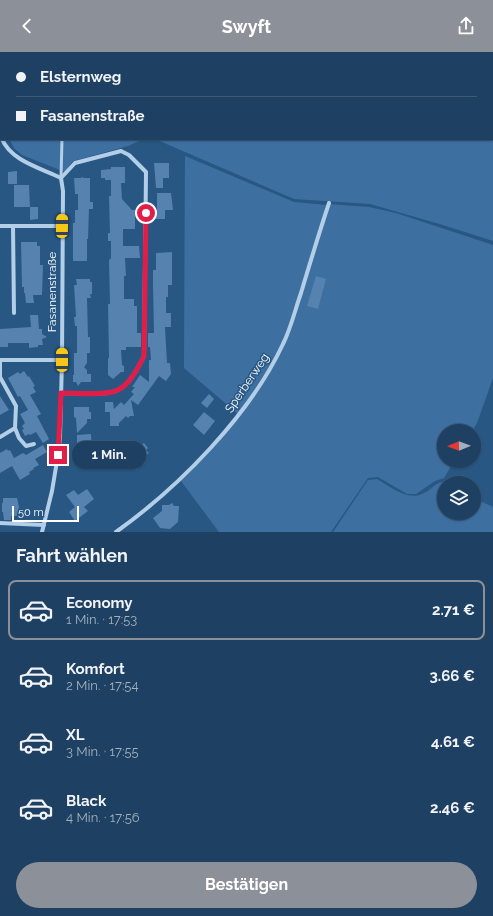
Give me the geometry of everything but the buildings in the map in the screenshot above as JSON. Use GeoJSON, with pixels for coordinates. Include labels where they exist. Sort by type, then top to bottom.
{"type":"FeatureCollection","features":[{"type":"Feature","properties":{"kind":"street"},"geometry":{"type":"LineString","coordinates":[[2,146],[19,160],[61,178],[76,163],[121,151],[129,155],[146,172],[144,356],[127,383],[117,391],[100,393],[61,393]]}},
{"type":"Feature","properties":{"kind":"street","name":"Fasanenstraße"},"geometry":{"type":"LineString","coordinates":[[42,532],[52,491],[58,455],[62,360],[63,191],[61,178]]}},
{"type":"Feature","properties":{"kind":"street","name":"Sperberweg"},"geometry":{"type":"LineString","coordinates":[[116,532],[140,515],[178,482],[226,431],[261,385],[284,343],[329,203]]}},
{"type":"Feature","properties":{"kind":"street"},"geometry":{"type":"LineString","coordinates":[[0,226],[62,226]]}},
{"type":"Feature","properties":{"kind":"street"},"geometry":{"type":"LineString","coordinates":[[13,226],[14,313]]}},
{"type":"Feature","properties":{"kind":"street"},"geometry":{"type":"LineString","coordinates":[[34,444],[26,446],[19,438],[15,428],[16,406],[0,377],[0,360],[62,360]]}},
{"type":"Feature","properties":{"kind":"street"},"geometry":{"type":"LineString","coordinates":[[0,437],[15,428]]}},
{"type":"Feature","properties":{"kind":"street"},"geometry":{"type":"LineString","coordinates":[[0,523],[44,524]]}},
{"type":"Feature","properties":{"kind":"lane"},"geometry":{"type":"LineString","coordinates":[[61,178],[62,140]]}},
{"type":"Feature","properties":{"kind":"shaded area"},"geometry":{"type":"Polygon","coordinates":[[[10,140],[142,140],[128,146],[73,161],[65,172],[22,155],[14,148],[10,140]]]}},
{"type":"Feature","properties":{"kind":"shaded area"},"geometry":{"type":"Polygon","coordinates":[[[157,140],[493,140],[493,241],[370,204],[294,199],[157,140]]]}},
{"type":"Feature","properties":{"kind":"shaded area"},"geometry":{"type":"Polygon","coordinates":[[[185,156],[294,202],[326,205],[283,343],[271,366],[238,414],[184,368],[185,156]]]}},
{"type":"Feature","properties":{"kind":"shaded area"},"geometry":{"type":"Polygon","coordinates":[[[329,204],[369,207],[396,213],[493,245],[493,378],[476,424],[437,424],[437,468],[450,468],[445,476],[437,476],[437,480],[416,494],[407,494],[378,477],[368,478],[331,532],[219,532],[181,481],[226,433],[261,385],[285,343],[329,204]]]}},
{"type":"Feature","properties":{"kind":"shaded area"},"geometry":{"type":"Polygon","coordinates":[[[377,479],[406,495],[412,496],[424,493],[437,484],[437,520],[481,520],[481,501],[493,507],[493,532],[333,532],[368,480],[377,479]]]}},
{"type":"Feature","properties":{"kind":"route"},"geometry":{"type":"LineString","coordinates":[[58,455],[61,393],[100,393],[117,391],[127,383],[144,356],[146,213]]}}]}
